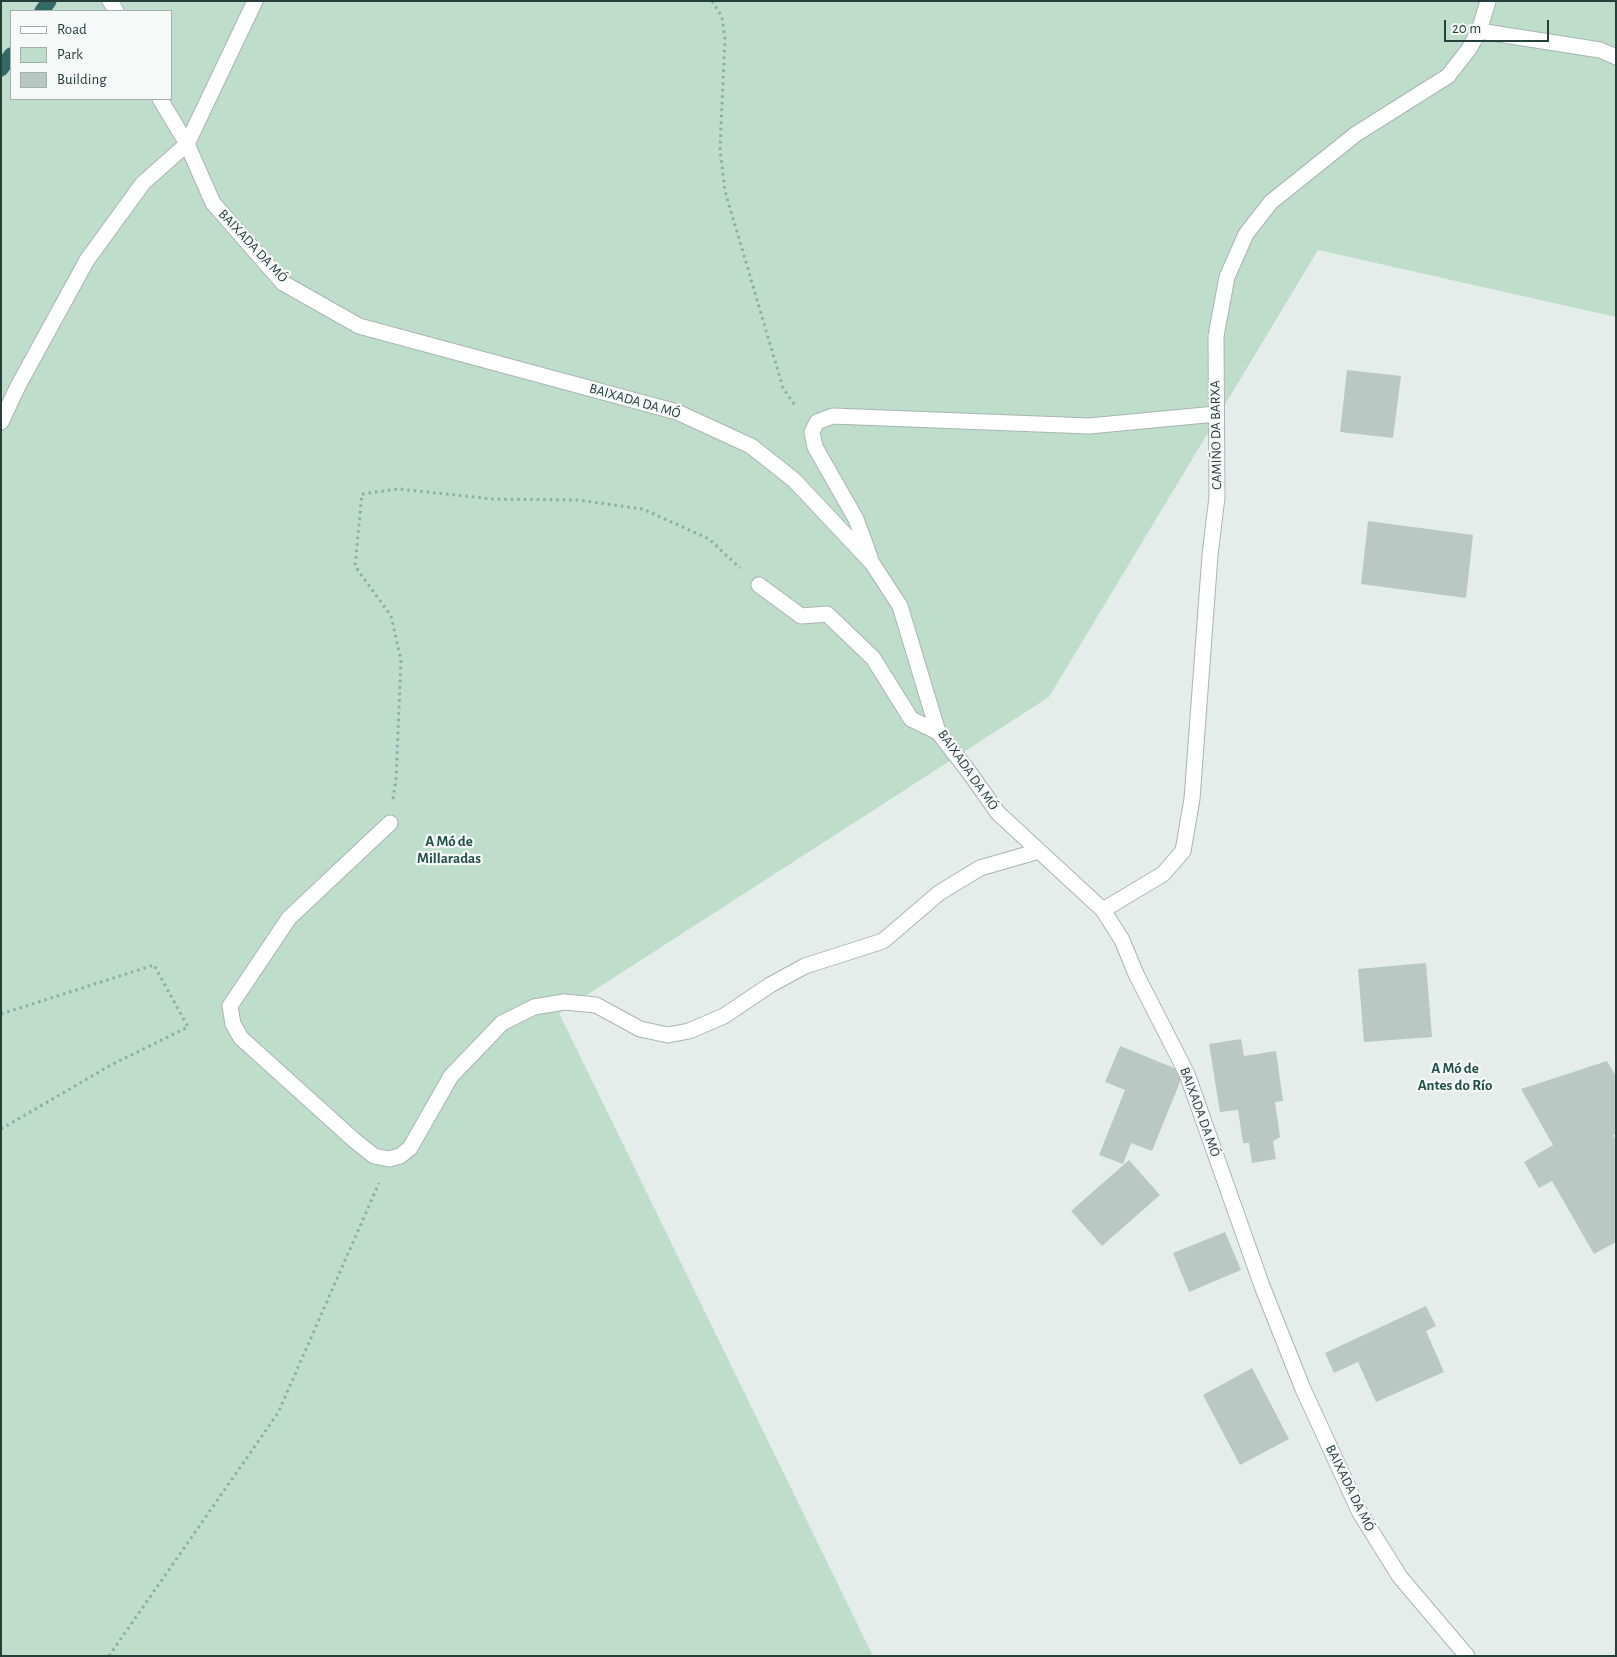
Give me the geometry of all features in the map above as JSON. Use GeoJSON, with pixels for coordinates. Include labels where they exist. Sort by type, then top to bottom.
{"type":"FeatureCollection","features":[{"type":"Feature","properties":{"kind":"highway"},"geometry":{"type":"LineString","coordinates":[[1,70],[10,56]]}},
{"type":"Feature","properties":{"kind":"street"},"geometry":{"type":"LineString","coordinates":[[1,422],[18,386],[87,260],[143,183],[187,144],[255,1]]}},
{"type":"Feature","properties":{"kind":"street","name":"CAMIÑO DA BARXA"},"geometry":{"type":"LineString","coordinates":[[1103,910],[1163,874],[1183,851],[1192,799],[1210,555],[1217,497],[1216,336],[1226,277],[1246,234],[1271,202],[1356,134],[1448,76],[1479,31],[1488,1]]}},
{"type":"Feature","properties":{"kind":"street"},"geometry":{"type":"LineString","coordinates":[[1479,31],[1600,50],[1616,57]]}},
{"type":"Feature","properties":{"kind":"street","name":"BAIXADA DA MÓ"},"geometry":{"type":"LineString","coordinates":[[162,103],[187,144],[213,203],[283,283],[359,326],[677,412],[751,446],[794,480],[872,563],[900,606],[938,732],[998,813],[1103,910],[1122,940],[1136,974],[1187,1074],[1262,1286],[1303,1389],[1360,1513],[1400,1577],[1467,1656]]}},
{"type":"Feature","properties":{"kind":"street"},"geometry":{"type":"LineString","coordinates":[[872,563],[856,519],[815,447],[812,432],[817,422],[833,416],[1089,426],[1216,414]]}},
{"type":"Feature","properties":{"kind":"street"},"geometry":{"type":"LineString","coordinates":[[759,585],[801,616],[827,614],[872,658],[911,719],[938,732]]}},
{"type":"Feature","properties":{"kind":"street"},"geometry":{"type":"LineString","coordinates":[[390,823],[290,918],[230,1006],[233,1024],[241,1038],[354,1140],[374,1156],[389,1159],[400,1156],[410,1148],[451,1076],[484,1041],[502,1023],[534,1007],[564,1002],[596,1005],[640,1029],[668,1035],[689,1031],[724,1016],[805,966],[883,941],[938,894],[980,868],[1039,851]]}},
{"type":"Feature","properties":{"kind":"path"},"geometry":{"type":"LineString","coordinates":[[712,1],[722,17],[725,39],[720,150],[725,191],[783,388],[812,432]]}},
{"type":"Feature","properties":{"kind":"path"},"geometry":{"type":"LineString","coordinates":[[390,823],[396,779],[402,660],[391,616],[355,566],[362,494],[398,488],[493,499],[578,500],[643,509],[709,540],[759,585]]}},
{"type":"Feature","properties":{"kind":"path"},"geometry":{"type":"LineString","coordinates":[[1,1014],[154,965],[188,1027],[111,1065],[1,1129]]}},
{"type":"Feature","properties":{"kind":"path"},"geometry":{"type":"LineString","coordinates":[[109,1656],[278,1413],[389,1159]]}},
{"type":"Feature","properties":{"kind":"green space"},"geometry":{"type":"Polygon","coordinates":[[[1,1],[1616,1],[1616,317],[1318,250],[1049,697],[559,1013],[873,1656],[1,1656],[1,1]]]}},
{"type":"Feature","properties":{"kind":"building"},"geometry":{"type":"Polygon","coordinates":[[[1347,370],[1401,376],[1393,438],[1340,432],[1347,370]]]}},
{"type":"Feature","properties":{"kind":"building"},"geometry":{"type":"Polygon","coordinates":[[[1368,521],[1473,535],[1466,598],[1361,584],[1368,521]]]}},
{"type":"Feature","properties":{"kind":"building"},"geometry":{"type":"Polygon","coordinates":[[[1426,963],[1432,1037],[1364,1042],[1358,969],[1426,963]]]}},
{"type":"Feature","properties":{"kind":"building"},"geometry":{"type":"Polygon","coordinates":[[[1241,1039],[1244,1056],[1276,1051],[1283,1101],[1275,1102],[1280,1137],[1273,1141],[1276,1159],[1252,1163],[1249,1143],[1243,1143],[1238,1110],[1220,1112],[1209,1044],[1241,1039]]]}},
{"type":"Feature","properties":{"kind":"building"},"geometry":{"type":"Polygon","coordinates":[[[1120,1046],[1184,1072],[1152,1151],[1131,1143],[1123,1164],[1099,1155],[1125,1090],[1105,1082],[1120,1046]]]}},
{"type":"Feature","properties":{"kind":"building"},"geometry":{"type":"Polygon","coordinates":[[[1607,1061],[1616,1076],[1616,1134],[1613,1135],[1616,1141],[1616,1242],[1594,1254],[1552,1181],[1539,1188],[1524,1162],[1553,1145],[1521,1089],[1607,1061]]]}},
{"type":"Feature","properties":{"kind":"building"},"geometry":{"type":"Polygon","coordinates":[[[1129,1160],[1160,1195],[1102,1246],[1071,1211],[1129,1160]]]}},
{"type":"Feature","properties":{"kind":"building"},"geometry":{"type":"Polygon","coordinates":[[[1225,1232],[1241,1270],[1189,1292],[1173,1253],[1225,1232]]]}},
{"type":"Feature","properties":{"kind":"building"},"geometry":{"type":"Polygon","coordinates":[[[1426,1306],[1436,1326],[1426,1331],[1444,1372],[1376,1402],[1358,1362],[1334,1373],[1325,1353],[1426,1306]]]}},
{"type":"Feature","properties":{"kind":"building"},"geometry":{"type":"Polygon","coordinates":[[[1252,1368],[1289,1439],[1240,1465],[1203,1395],[1252,1368]]]}},
{"type":"Feature","properties":{"kind":"district","name":"A Mó de Millaradas"},"geometry":{"type":"Point","coordinates":[449,850]}},
{"type":"Feature","properties":{"kind":"district","name":"A Mó de Antes do Río"},"geometry":{"type":"Point","coordinates":[1455,1076]}}]}
